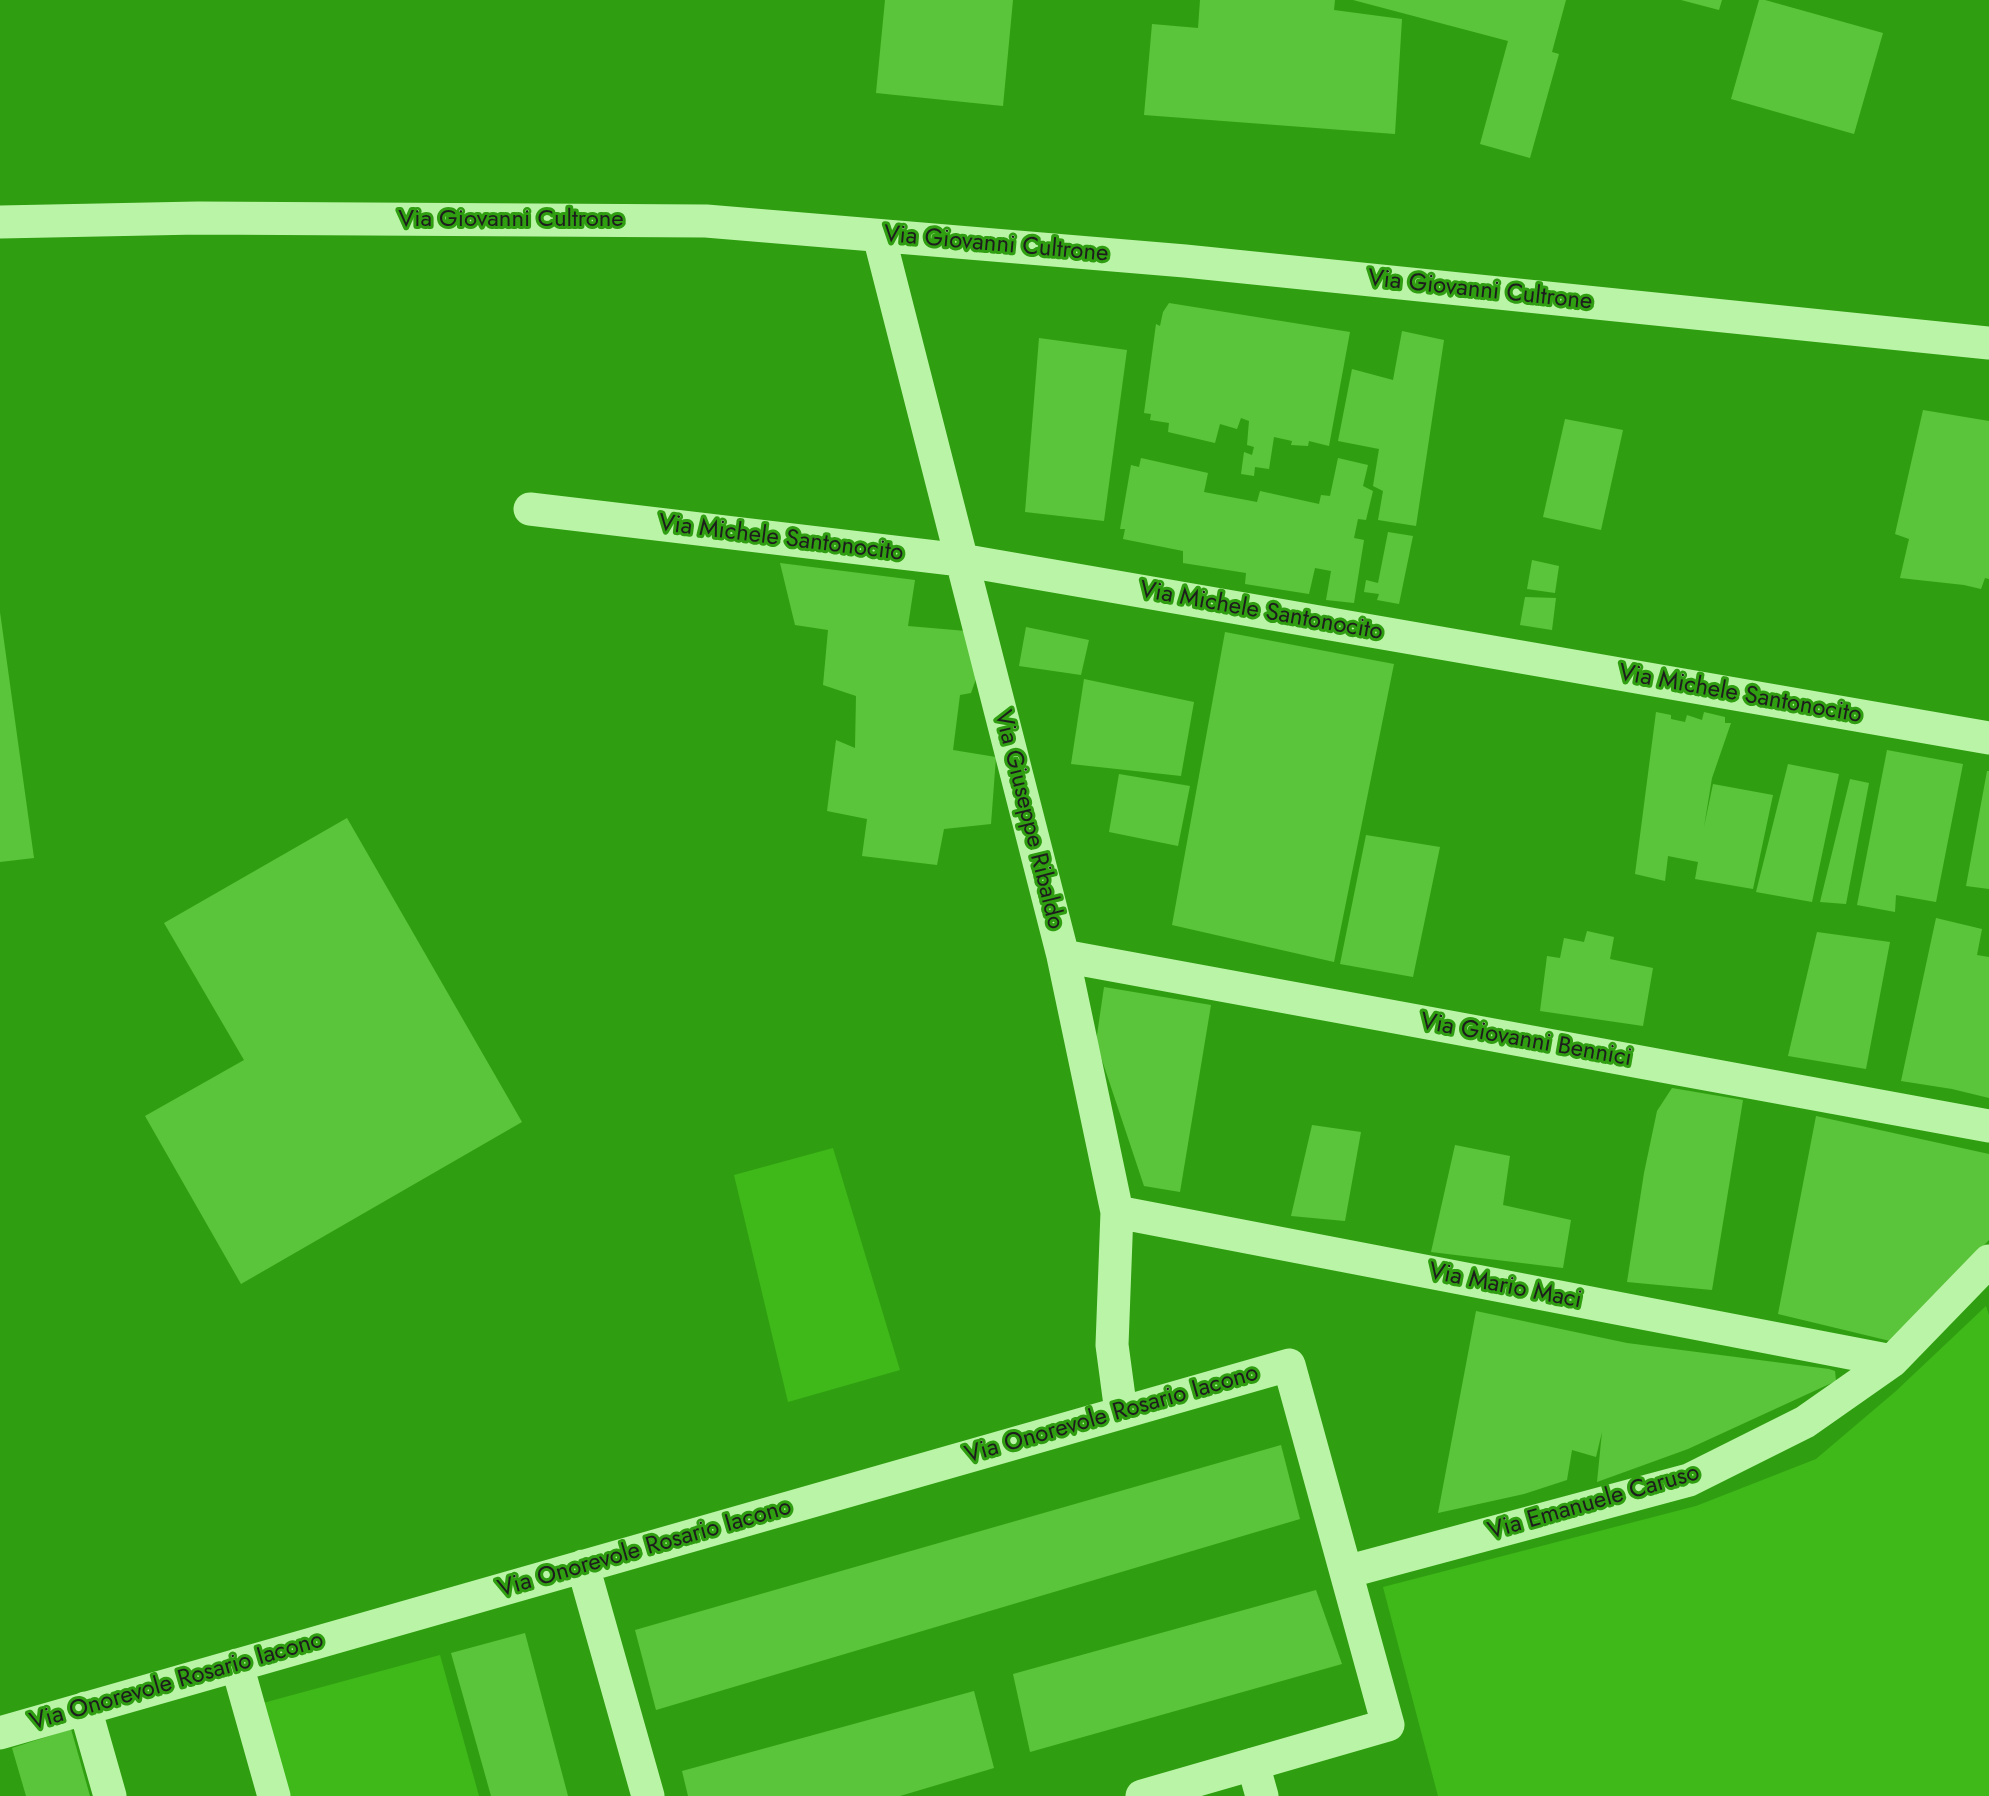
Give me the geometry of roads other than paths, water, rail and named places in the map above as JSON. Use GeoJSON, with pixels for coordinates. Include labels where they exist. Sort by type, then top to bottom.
{"type":"FeatureCollection","features":[{"type":"Feature","properties":{"kind":"street","name":"Via Giovanni Cultrone"},"geometry":{"type":"LineString","coordinates":[[0,222],[198,218],[706,221],[1185,261],[1989,344]]}},
{"type":"Feature","properties":{"kind":"street","name":"Via Giuseppe Ribaldo"},"geometry":{"type":"LineString","coordinates":[[879,236],[1063,956],[1118,1212],[1112,1345],[1120,1412]]}},
{"type":"Feature","properties":{"kind":"street","name":"Via Michele Santonocito"},"geometry":{"type":"LineString","coordinates":[[530,509],[961,560],[1989,738]]}},
{"type":"Feature","properties":{"kind":"street","name":"Via Giovanni Bennici"},"geometry":{"type":"LineString","coordinates":[[1063,956],[1989,1126]]}},
{"type":"Feature","properties":{"kind":"street","name":"Via Mario Maci"},"geometry":{"type":"LineString","coordinates":[[1118,1212],[1892,1361]]}},
{"type":"Feature","properties":{"kind":"street","name":"Via Emanuele Caruso"},"geometry":{"type":"LineString","coordinates":[[1346,1572],[1689,1480],[1805,1422],[1892,1361],[1989,1261]]}},
{"type":"Feature","properties":{"kind":"street","name":"Via Onorevole Rosario Iacono"},"geometry":{"type":"LineString","coordinates":[[0,1733],[1289,1365],[1346,1572]]}},
{"type":"Feature","properties":{"kind":"street"},"geometry":{"type":"LineString","coordinates":[[583,1566],[648,1796]]}},
{"type":"Feature","properties":{"kind":"street"},"geometry":{"type":"LineString","coordinates":[[1142,1796],[1388,1725],[1346,1572]]}},
{"type":"Feature","properties":{"kind":"street"},"geometry":{"type":"LineString","coordinates":[[237,1665],[274,1796]]}},
{"type":"Feature","properties":{"kind":"street"},"geometry":{"type":"LineString","coordinates":[[86,1708],[110,1796]]}},
{"type":"Feature","properties":{"kind":"street"},"geometry":{"type":"LineString","coordinates":[[1253,1764],[1262,1796]]}}]}
